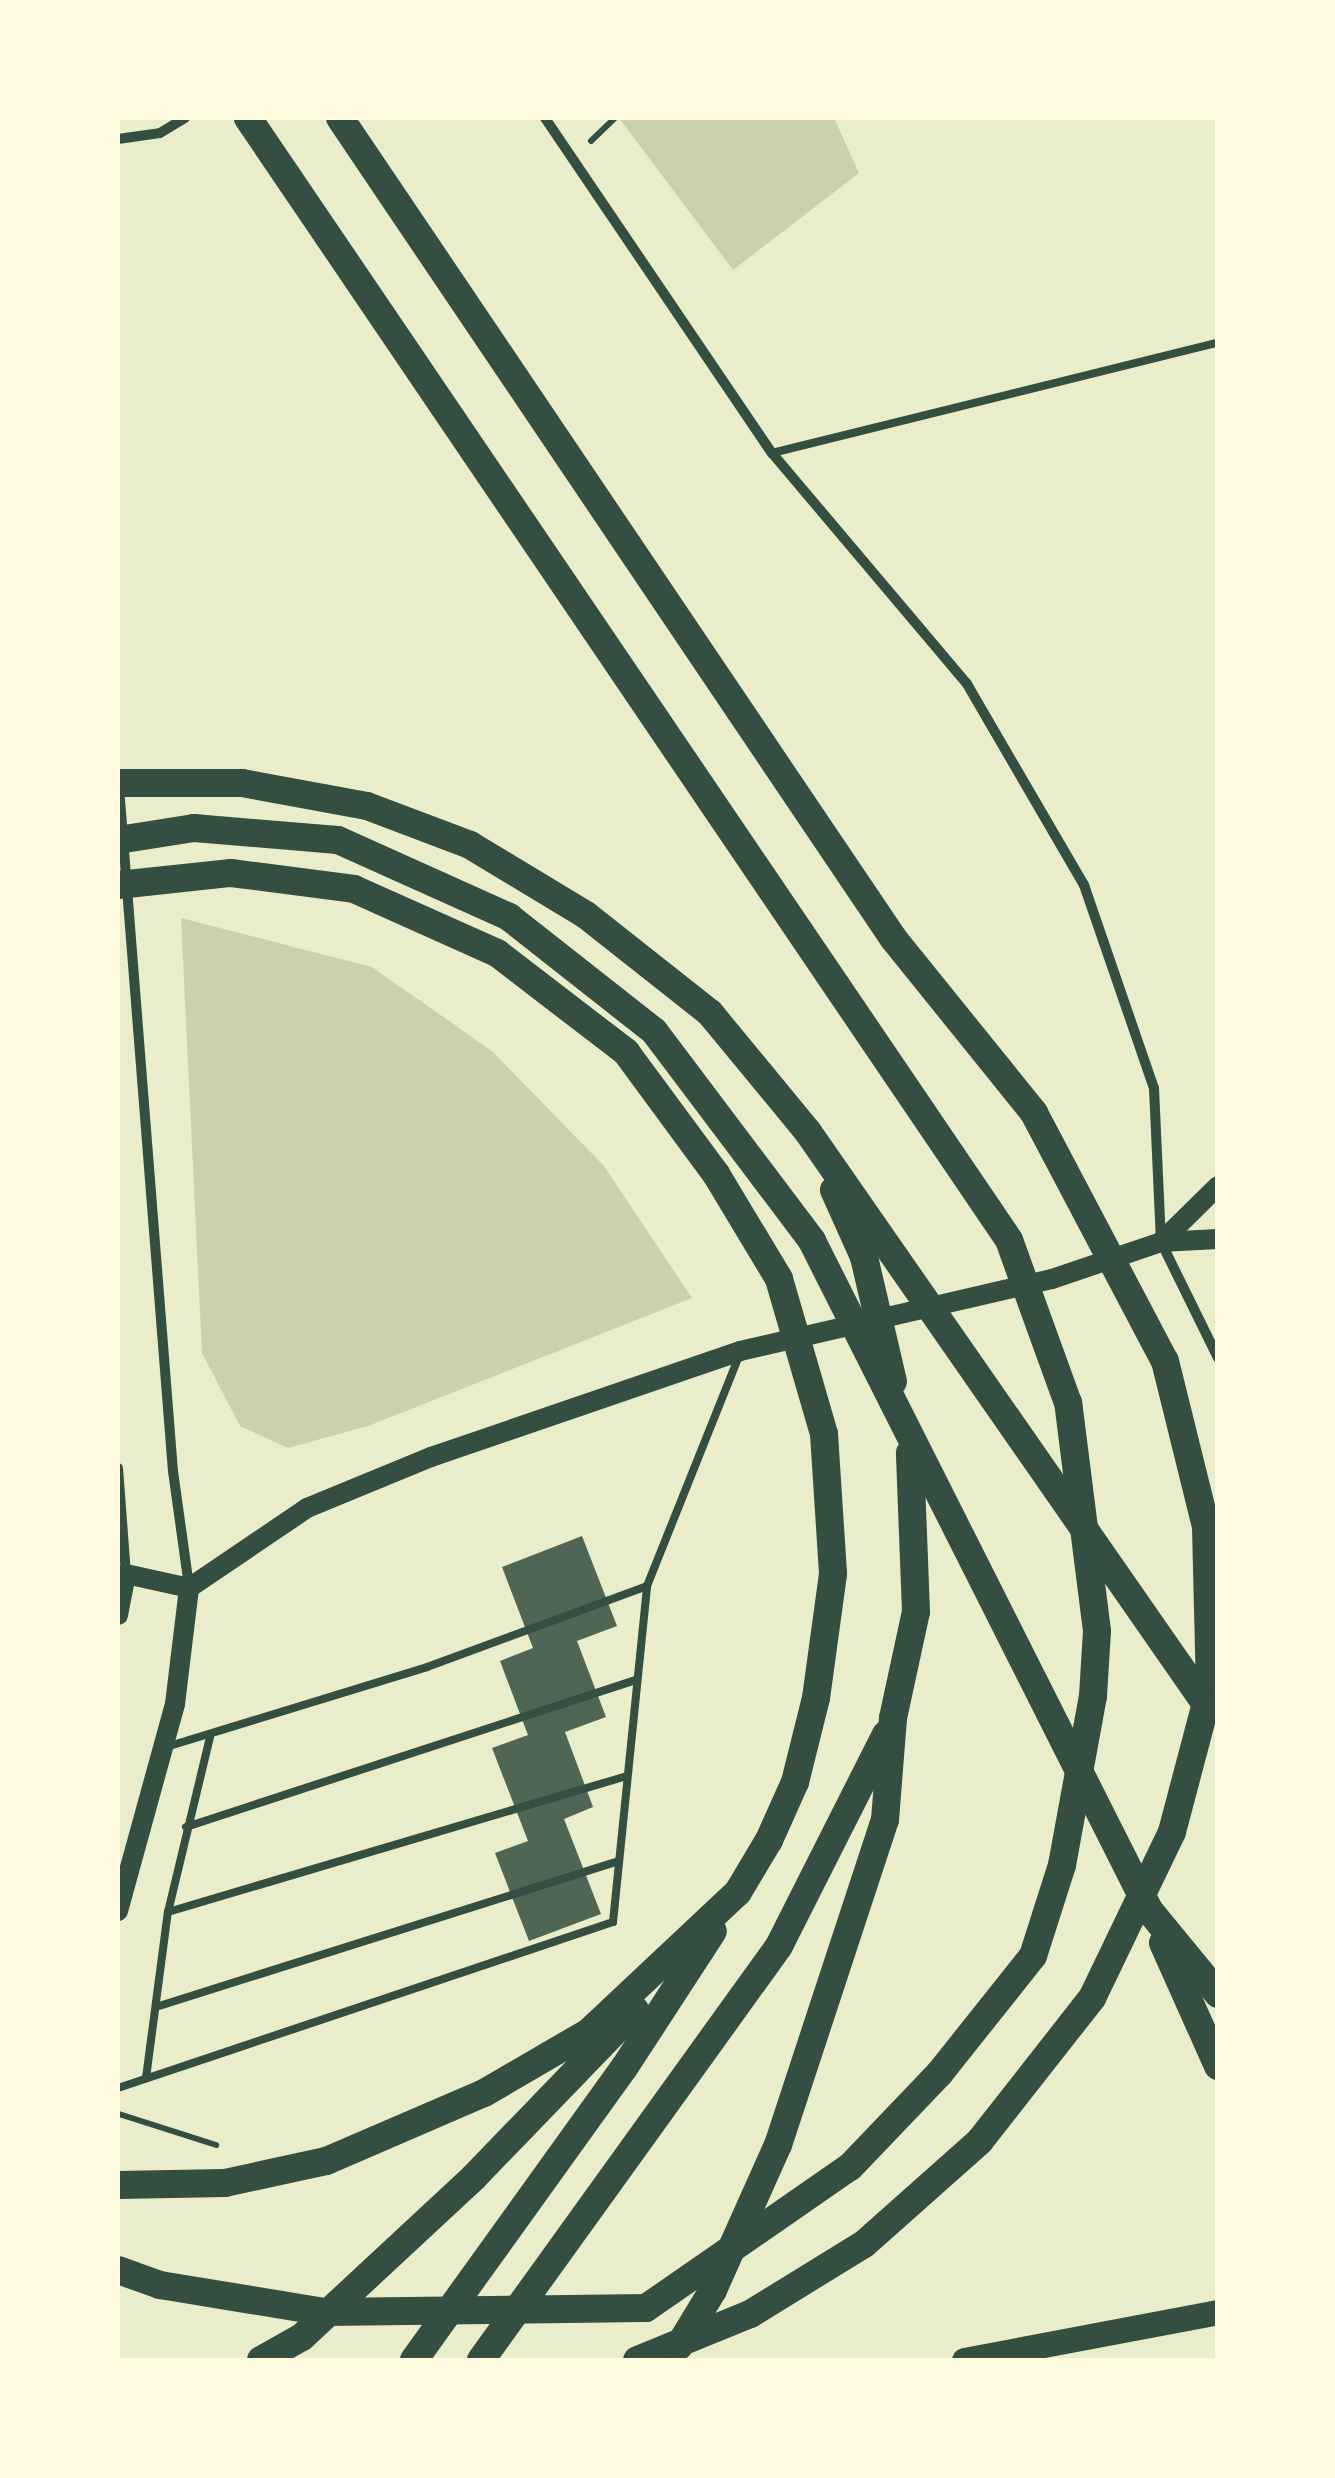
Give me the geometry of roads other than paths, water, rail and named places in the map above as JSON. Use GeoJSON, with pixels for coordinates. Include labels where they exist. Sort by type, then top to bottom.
{"type":"FeatureCollection","features":[{"type":"Feature","properties":{"kind":"highway"},"geometry":{"type":"LineString","coordinates":[[118,2270],[160,2285],[325,2312],[646,2308],[850,2167],[939,2074],[1033,1956],[1062,1865],[1093,1696],[1097,1631],[1068,1403],[1009,1240],[248,118]]}},
{"type":"Feature","properties":{"kind":"highway"},"geometry":{"type":"LineString","coordinates":[[340,118],[893,938],[1034,1113],[1165,1361],[1206,1527],[1210,1688],[1172,1832],[1092,1998],[980,2140],[864,2244],[750,2314],[636,2360]]}},
{"type":"Feature","properties":{"kind":"highway"},"geometry":{"type":"LineString","coordinates":[[118,783],[242,782],[367,806],[470,845],[586,914],[710,1013],[808,1132],[1218,1721]]}},
{"type":"Feature","properties":{"kind":"highway"},"geometry":{"type":"LineString","coordinates":[[118,840],[194,828],[338,840],[509,917],[654,1031],[812,1241],[1149,1910],[1218,2066]]}},
{"type":"Feature","properties":{"kind":"highway"},"geometry":{"type":"LineString","coordinates":[[118,886],[231,872],[354,889],[498,953],[626,1052],[716,1174],[779,1279],[824,1434],[833,1574],[816,1698],[794,1782],[738,1892],[624,2068],[414,2360]]}},
{"type":"Feature","properties":{"kind":"highway"},"geometry":{"type":"LineString","coordinates":[[671,2360],[713,2290],[778,2145],[885,1820],[893,1718],[916,1612],[912,1462],[864,1257],[808,1132]]}},
{"type":"Feature","properties":{"kind":"highway"},"geometry":{"type":"LineString","coordinates":[[481,2360],[779,1946],[893,1718]]}},
{"type":"Feature","properties":{"kind":"highway"},"geometry":{"type":"LineString","coordinates":[[118,2185],[226,2183],[326,2161],[484,2092],[588,2032],[738,1892]]}},
{"type":"Feature","properties":{"kind":"highway"},"geometry":{"type":"LineString","coordinates":[[261,2360],[302,2337],[474,2177],[588,2064],[738,1892]]}},
{"type":"Feature","properties":{"kind":"highway"},"geometry":{"type":"LineString","coordinates":[[1149,1910],[1218,1994]]}},
{"type":"Feature","properties":{"kind":"main road"},"geometry":{"type":"LineString","coordinates":[[1162,1242],[1218,1186]]}},
{"type":"Feature","properties":{"kind":"main road"},"geometry":{"type":"LineString","coordinates":[[118,1615],[126,1574],[189,1588],[306,1508],[431,1457],[740,1352],[1052,1279],[1162,1242],[1218,1239]]}},
{"type":"Feature","properties":{"kind":"main road"},"geometry":{"type":"LineString","coordinates":[[118,1911],[175,1704],[189,1588]]}},
{"type":"Feature","properties":{"kind":"main road"},"geometry":{"type":"LineString","coordinates":[[964,2360],[1218,2312]]}},
{"type":"Feature","properties":{"kind":"street"},"geometry":{"type":"LineString","coordinates":[[118,138],[160,133],[185,118]]}},
{"type":"Feature","properties":{"kind":"street"},"geometry":{"type":"LineString","coordinates":[[546,118],[576,156],[772,454],[967,684],[1084,885],[1154,1088],[1162,1242],[1218,1358]]}},
{"type":"Feature","properties":{"kind":"street"},"geometry":{"type":"LineString","coordinates":[[118,773],[173,1471],[189,1588]]}},
{"type":"Feature","properties":{"kind":"street"},"geometry":{"type":"LineString","coordinates":[[118,1468],[126,1574]]}},
{"type":"Feature","properties":{"kind":"lane"},"geometry":{"type":"LineString","coordinates":[[772,454],[1218,343]]}},
{"type":"Feature","properties":{"kind":"lane"},"geometry":{"type":"LineString","coordinates":[[118,2088],[613,1922],[647,1586],[740,1352]]}},
{"type":"Feature","properties":{"kind":"lane"},"geometry":{"type":"LineString","coordinates":[[161,1748],[210,1737],[647,1586]]}},
{"type":"Feature","properties":{"kind":"lane"},"geometry":{"type":"LineString","coordinates":[[186,1827],[635,1680]]}},
{"type":"Feature","properties":{"kind":"lane"},"geometry":{"type":"LineString","coordinates":[[146,2078],[168,1912],[210,1737]]}},
{"type":"Feature","properties":{"kind":"lane"},"geometry":{"type":"LineString","coordinates":[[168,1912],[625,1777]]}},
{"type":"Feature","properties":{"kind":"lane"},"geometry":{"type":"LineString","coordinates":[[158,2006],[618,1862]]}}]}
